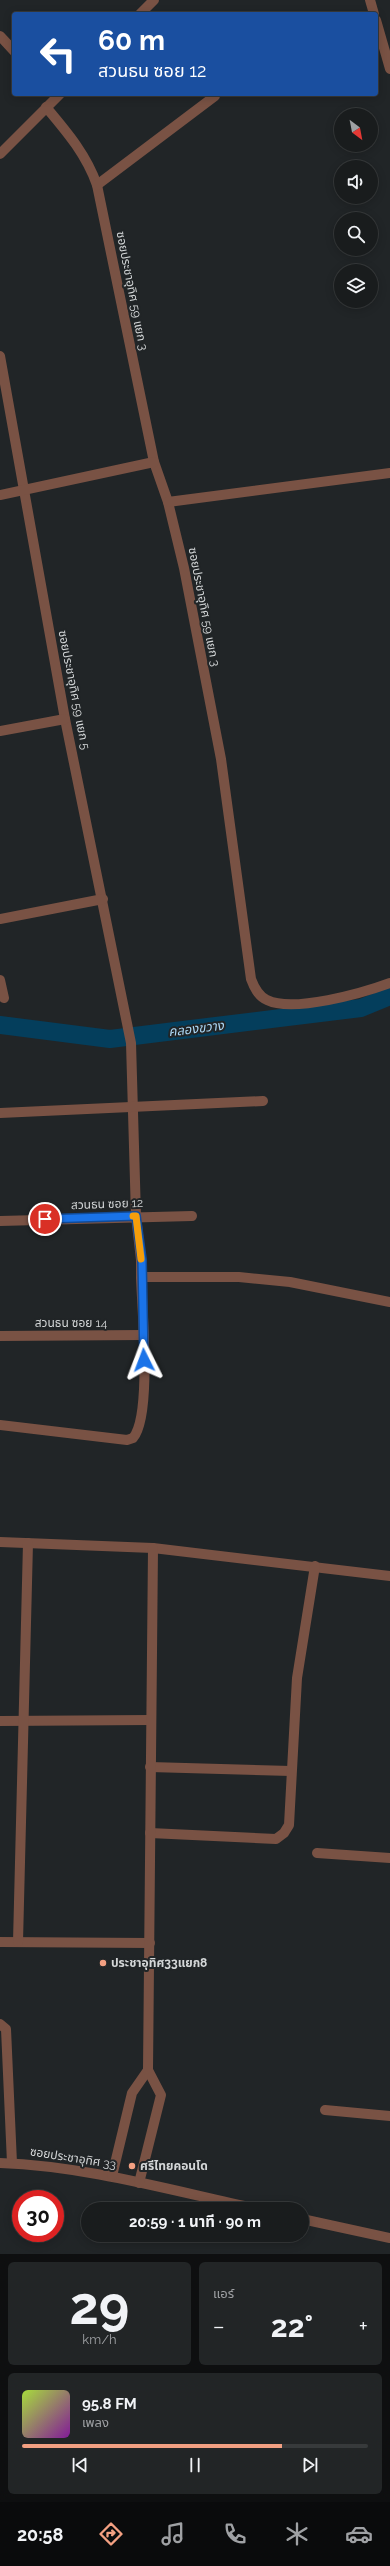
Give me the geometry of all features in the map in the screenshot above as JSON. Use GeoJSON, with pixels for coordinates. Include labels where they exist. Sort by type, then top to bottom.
{"type":"FeatureCollection","features":[{"type":"Feature","properties":{"kind":"street"},"geometry":{"type":"LineString","coordinates":[[142,12],[154,0]]}},
{"type":"Feature","properties":{"kind":"street"},"geometry":{"type":"LineString","coordinates":[[370,0],[373,12]]}},
{"type":"Feature","properties":{"kind":"street"},"geometry":{"type":"LineString","coordinates":[[378,27],[390,69]]}},
{"type":"Feature","properties":{"kind":"street"},"geometry":{"type":"LineString","coordinates":[[0,36],[12,49]]}},
{"type":"Feature","properties":{"kind":"street"},"geometry":{"type":"LineString","coordinates":[[0,154],[56,96]]}},
{"type":"Feature","properties":{"kind":"street"},"geometry":{"type":"LineString","coordinates":[[97,185],[215,96]]}},
{"type":"Feature","properties":{"kind":"street","name":"ซอยประชาอุทิศ 59 แยก 3"},"geometry":{"type":"LineString","coordinates":[[46,107],[78,146],[89,163],[97,185],[154,462],[168,502],[184,568],[221,759],[251,979],[254,988],[267,1001],[289,1004],[350,996],[390,983]]}},
{"type":"Feature","properties":{"kind":"street","name":"ซอยประชาอุทิศ 59 แยก 5"},"geometry":{"type":"LineString","coordinates":[[0,356],[65,719],[103,899],[131,1043],[136,1216],[142,1260],[141,1277],[145,1372],[140,1426],[133,1438],[126,1440],[0,1424]]}},
{"type":"Feature","properties":{"kind":"street"},"geometry":{"type":"LineString","coordinates":[[0,495],[154,462]]}},
{"type":"Feature","properties":{"kind":"street"},"geometry":{"type":"LineString","coordinates":[[168,502],[390,473]]}},
{"type":"Feature","properties":{"kind":"street"},"geometry":{"type":"LineString","coordinates":[[0,731],[65,719]]}},
{"type":"Feature","properties":{"kind":"street"},"geometry":{"type":"LineString","coordinates":[[0,919],[103,899]]}},
{"type":"Feature","properties":{"kind":"street"},"geometry":{"type":"LineString","coordinates":[[0,980],[4,998]]}},
{"type":"Feature","properties":{"kind":"street"},"geometry":{"type":"LineString","coordinates":[[0,1113],[263,1101]]}},
{"type":"Feature","properties":{"kind":"street","name":"สวนธน ซอย 12"},"geometry":{"type":"LineString","coordinates":[[0,1221],[136,1216],[192,1216]]}},
{"type":"Feature","properties":{"kind":"street"},"geometry":{"type":"LineString","coordinates":[[141,1277],[246,1277],[290,1282],[390,1302]]}},
{"type":"Feature","properties":{"kind":"street","name":"สวนธน ซอย 14"},"geometry":{"type":"LineString","coordinates":[[0,1336],[143,1335]]}},
{"type":"Feature","properties":{"kind":"street"},"geometry":{"type":"LineString","coordinates":[[0,1542],[153,1548],[390,1576]]}},
{"type":"Feature","properties":{"kind":"street"},"geometry":{"type":"LineString","coordinates":[[18,1942],[28,1543]]}},
{"type":"Feature","properties":{"kind":"street"},"geometry":{"type":"LineString","coordinates":[[139,2183],[161,2095],[148,2070],[153,1548]]}},
{"type":"Feature","properties":{"kind":"street"},"geometry":{"type":"LineString","coordinates":[[150,1833],[276,1839],[284,1833],[289,1825],[297,1678],[315,1566]]}},
{"type":"Feature","properties":{"kind":"street"},"geometry":{"type":"LineString","coordinates":[[0,1721],[151,1720]]}},
{"type":"Feature","properties":{"kind":"street"},"geometry":{"type":"LineString","coordinates":[[150,1767],[291,1771]]}},
{"type":"Feature","properties":{"kind":"street"},"geometry":{"type":"LineString","coordinates":[[317,1853],[390,1858]]}},
{"type":"Feature","properties":{"kind":"street"},"geometry":{"type":"LineString","coordinates":[[0,1942],[150,1943]]}},
{"type":"Feature","properties":{"kind":"street"},"geometry":{"type":"LineString","coordinates":[[0,2024],[6,2029],[12,2163]]}},
{"type":"Feature","properties":{"kind":"street"},"geometry":{"type":"LineString","coordinates":[[112,2176],[132,2093],[148,2070]]}},
{"type":"Feature","properties":{"kind":"street"},"geometry":{"type":"LineString","coordinates":[[325,2110],[390,2116]]}},
{"type":"Feature","properties":{"kind":"street","name":"ซอยประชาอุทิศ 33"},"geometry":{"type":"LineString","coordinates":[[0,2163],[55,2167],[112,2176],[226,2202]]}},
{"type":"Feature","properties":{"kind":"street"},"geometry":{"type":"LineString","coordinates":[[309,2220],[390,2238]]}},
{"type":"Feature","properties":{"kind":"waterway","name":"คลองขวาง"},"geometry":{"type":"LineString","coordinates":[[0,1025],[110,1039],[361,1008],[390,996]]}},
{"type":"Feature","properties":{"kind":"slow traffic"},"geometry":{"type":"LineString","coordinates":[[133,1216],[136,1216],[141,1259]]}},
{"type":"Feature","properties":{"kind":"place","name":"ประชาอุทิศ33แยก8"},"geometry":{"type":"Point","coordinates":[103,1963]}},
{"type":"Feature","properties":{"kind":"place","name":"ศรีไทยคอนโด"},"geometry":{"type":"Point","coordinates":[132,2166]}},
{"type":"Feature","properties":{"kind":"route"},"geometry":{"type":"LineString","coordinates":[[45,1219],[136,1216],[142,1260],[141,1277],[144,1360]]}}]}
